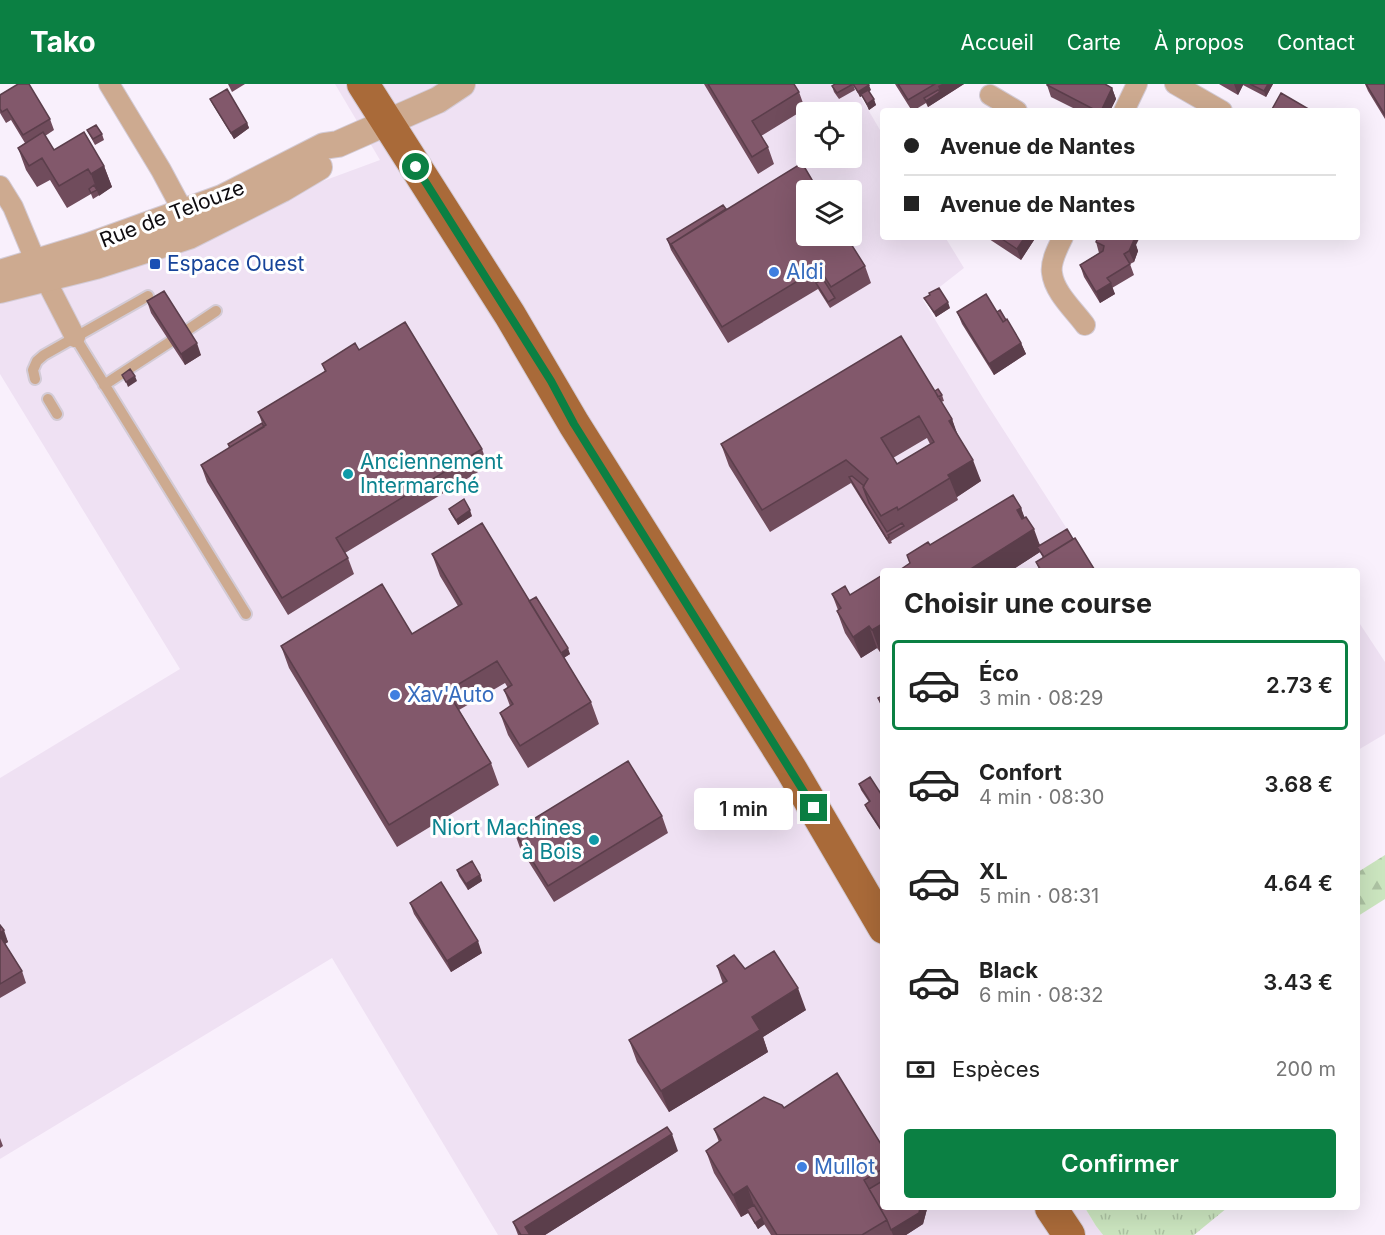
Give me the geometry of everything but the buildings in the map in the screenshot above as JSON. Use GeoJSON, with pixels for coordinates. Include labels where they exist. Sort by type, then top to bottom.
{"type":"FeatureCollection","features":[{"type":"Feature","properties":{"kind":"main road"},"geometry":{"type":"LineString","coordinates":[[363,84],[791,769],[880,921]]}},
{"type":"Feature","properties":{"kind":"main road"},"geometry":{"type":"LineString","coordinates":[[1052,1210],[1069,1235]]}},
{"type":"Feature","properties":{"kind":"street"},"geometry":{"type":"LineString","coordinates":[[109,84],[184,213]]}},
{"type":"Feature","properties":{"kind":"street","name":"Rue de Telouze"},"geometry":{"type":"LineString","coordinates":[[0,273],[184,213],[242,188],[324,146],[338,144],[438,100],[462,84]]}},
{"type":"Feature","properties":{"kind":"street"},"geometry":{"type":"LineString","coordinates":[[1125,108],[1137,84]]}},
{"type":"Feature","properties":{"kind":"street"},"geometry":{"type":"LineString","coordinates":[[1175,84],[1217,108]]}},
{"type":"Feature","properties":{"kind":"street"},"geometry":{"type":"LineString","coordinates":[[990,95],[1012,108]]}},
{"type":"Feature","properties":{"kind":"street","name":"Rue de Telouze"},"geometry":{"type":"LineString","coordinates":[[0,290],[37,262],[96,266],[189,236],[282,189],[322,165],[338,144]]}},
{"type":"Feature","properties":{"kind":"street"},"geometry":{"type":"LineString","coordinates":[[0,186],[13,207],[37,262],[75,337]]}},
{"type":"Feature","properties":{"kind":"street"},"geometry":{"type":"LineString","coordinates":[[1062,240],[1055,254],[1051,273],[1059,292],[1085,325]]}},
{"type":"Feature","properties":{"kind":"lane"},"geometry":{"type":"LineString","coordinates":[[35,379],[33,370],[37,362],[59,345],[148,296]]}},
{"type":"Feature","properties":{"kind":"lane"},"geometry":{"type":"LineString","coordinates":[[186,331],[216,311]]}},
{"type":"Feature","properties":{"kind":"lane"},"geometry":{"type":"LineString","coordinates":[[75,337],[246,614]]}},
{"type":"Feature","properties":{"kind":"lane"},"geometry":{"type":"LineString","coordinates":[[104,385],[170,342]]}},
{"type":"Feature","properties":{"kind":"lane"},"geometry":{"type":"LineString","coordinates":[[48,399],[57,414]]}},
{"type":"Feature","properties":{"kind":"shaded area"},"geometry":{"type":"Polygon","coordinates":[[[335,84],[866,84],[857,91],[880,130],[880,240],[947,240],[964,268],[923,300],[1092,568],[880,568],[880,1210],[1086,1210],[1103,1235],[498,1235],[332,958],[0,1159],[0,778],[180,669],[0,374],[0,300],[380,160],[335,84]]]}},
{"type":"Feature","properties":{"kind":"shaded area"},"geometry":{"type":"Polygon","coordinates":[[[1360,624],[1385,662],[1385,734],[1360,749],[1360,624]]]}},
{"type":"Feature","properties":{"kind":"green space"},"geometry":{"type":"Polygon","coordinates":[[[1385,855],[1385,899],[1360,915],[1360,871],[1385,855]]]}},
{"type":"Feature","properties":{"kind":"green space"},"geometry":{"type":"Polygon","coordinates":[[[1086,1210],[1225,1210],[1194,1235],[1103,1235],[1086,1210]]]}},
{"type":"Feature","properties":{"kind":"place","name":"Espace Ouest"},"geometry":{"type":"Point","coordinates":[155,264]}},
{"type":"Feature","properties":{"kind":"place","name":"Aldi"},"geometry":{"type":"Point","coordinates":[774,272]}},
{"type":"Feature","properties":{"kind":"place","name":"Anciennement Intermarché"},"geometry":{"type":"Point","coordinates":[348,474]}},
{"type":"Feature","properties":{"kind":"place","name":"Xav'Auto"},"geometry":{"type":"Point","coordinates":[395,695]}},
{"type":"Feature","properties":{"kind":"place","name":"Niort Machines à Bois"},"geometry":{"type":"Point","coordinates":[594,840]}},
{"type":"Feature","properties":{"kind":"place","name":"Mullot"},"geometry":{"type":"Point","coordinates":[802,1167]}},
{"type":"Feature","properties":{"kind":"route"},"geometry":{"type":"LineString","coordinates":[[416,167],[551,381],[574,424],[814,808]]}}]}
